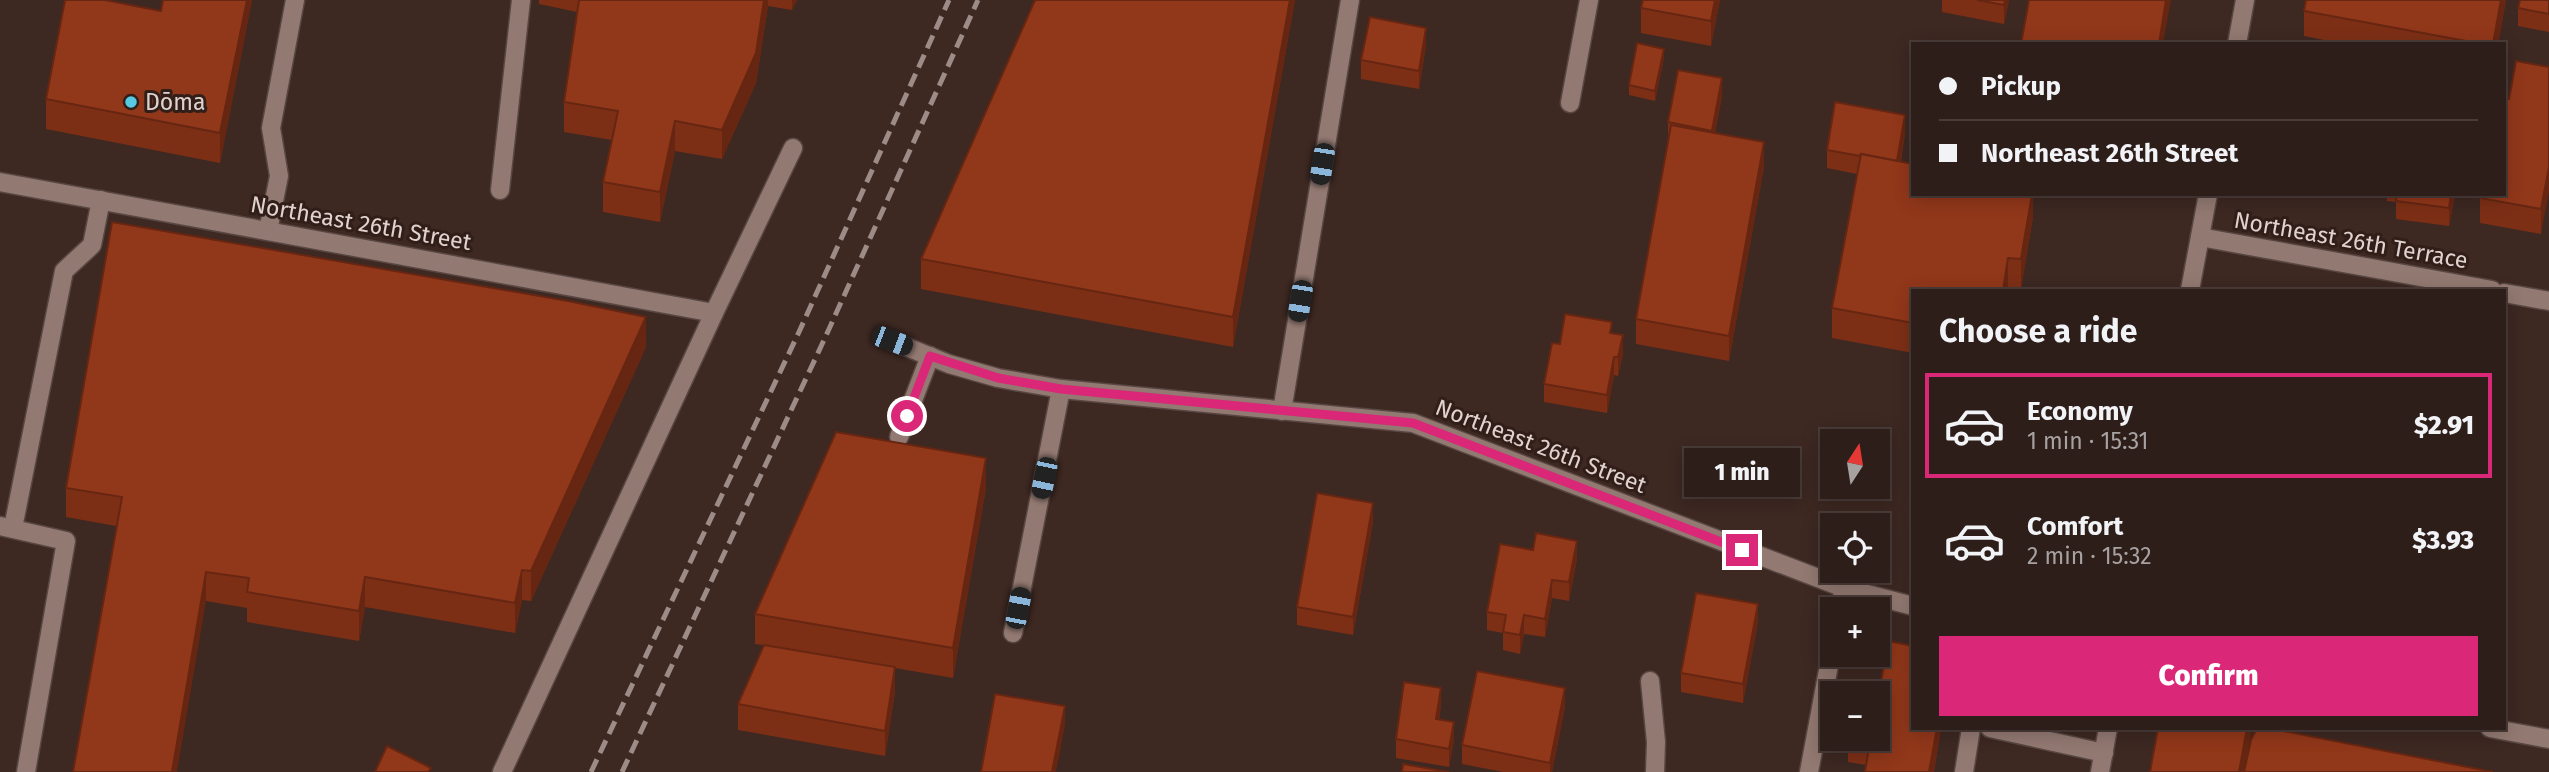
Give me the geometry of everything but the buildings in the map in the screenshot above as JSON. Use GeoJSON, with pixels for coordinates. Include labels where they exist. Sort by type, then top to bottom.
{"type":"FeatureCollection","features":[{"type":"Feature","properties":{"kind":"street"},"geometry":{"type":"LineString","coordinates":[[268,231],[279,176],[271,128],[295,0]]}},
{"type":"Feature","properties":{"kind":"street"},"geometry":{"type":"LineString","coordinates":[[500,190],[521,0]]}},
{"type":"Feature","properties":{"kind":"street"},"geometry":{"type":"LineString","coordinates":[[1282,411],[1350,0]]}},
{"type":"Feature","properties":{"kind":"street"},"geometry":{"type":"LineString","coordinates":[[1570,103],[1589,0]]}},
{"type":"Feature","properties":{"kind":"street"},"geometry":{"type":"LineString","coordinates":[[2237,42],[2245,0]]}},
{"type":"Feature","properties":{"kind":"street"},"geometry":{"type":"LineString","coordinates":[[502,772],[793,148]]}},
{"type":"Feature","properties":{"kind":"street","name":"Northeast 26th Street"},"geometry":{"type":"LineString","coordinates":[[0,181],[714,313]]}},
{"type":"Feature","properties":{"kind":"street"},"geometry":{"type":"LineString","coordinates":[[2190,289],[2208,196]]}},
{"type":"Feature","properties":{"kind":"street"},"geometry":{"type":"LineString","coordinates":[[26,772],[66,541],[6,527],[64,271],[92,245],[101,200]]}},
{"type":"Feature","properties":{"kind":"street","name":"Northeast 26th Terrace"},"geometry":{"type":"LineString","coordinates":[[2200,237],[2486,289]]}},
{"type":"Feature","properties":{"kind":"street"},"geometry":{"type":"LineString","coordinates":[[2506,293],[2549,301]]}},
{"type":"Feature","properties":{"kind":"street","name":"Northeast 26th Street"},"geometry":{"type":"LineString","coordinates":[[892,341],[998,378],[1061,389],[1413,423],[1844,589],[1911,606]]}},
{"type":"Feature","properties":{"kind":"street"},"geometry":{"type":"LineString","coordinates":[[899,437],[930,356]]}},
{"type":"Feature","properties":{"kind":"street"},"geometry":{"type":"LineString","coordinates":[[1013,634],[1061,389]]}},
{"type":"Feature","properties":{"kind":"street"},"geometry":{"type":"LineString","coordinates":[[1842,597],[1844,589]]}},
{"type":"Feature","properties":{"kind":"street"},"geometry":{"type":"LineString","coordinates":[[1809,772],[1829,667]]}},
{"type":"Feature","properties":{"kind":"street"},"geometry":{"type":"LineString","coordinates":[[1650,681],[1656,742],[1655,772]]}},
{"type":"Feature","properties":{"kind":"street"},"geometry":{"type":"LineString","coordinates":[[1964,772],[1971,730]]}},
{"type":"Feature","properties":{"kind":"street"},"geometry":{"type":"LineString","coordinates":[[1999,730],[2104,753]]}},
{"type":"Feature","properties":{"kind":"street"},"geometry":{"type":"LineString","coordinates":[[2100,772],[2108,730]]}},
{"type":"Feature","properties":{"kind":"street"},"geometry":{"type":"LineString","coordinates":[[2501,730],[2549,739]]}},
{"type":"Feature","properties":{"kind":"railway"},"geometry":{"type":"LineString","coordinates":[[591,772],[799,332],[949,0]]}},
{"type":"Feature","properties":{"kind":"railway"},"geometry":{"type":"LineString","coordinates":[[622,772],[824,340],[978,0]]}},
{"type":"Feature","properties":{"kind":"place","name":"Dōma"},"geometry":{"type":"Point","coordinates":[131,102]}},
{"type":"Feature","properties":{"kind":"route"},"geometry":{"type":"LineString","coordinates":[[907,416],[930,356],[998,378],[1061,389],[1413,423],[1742,550]]}}]}
